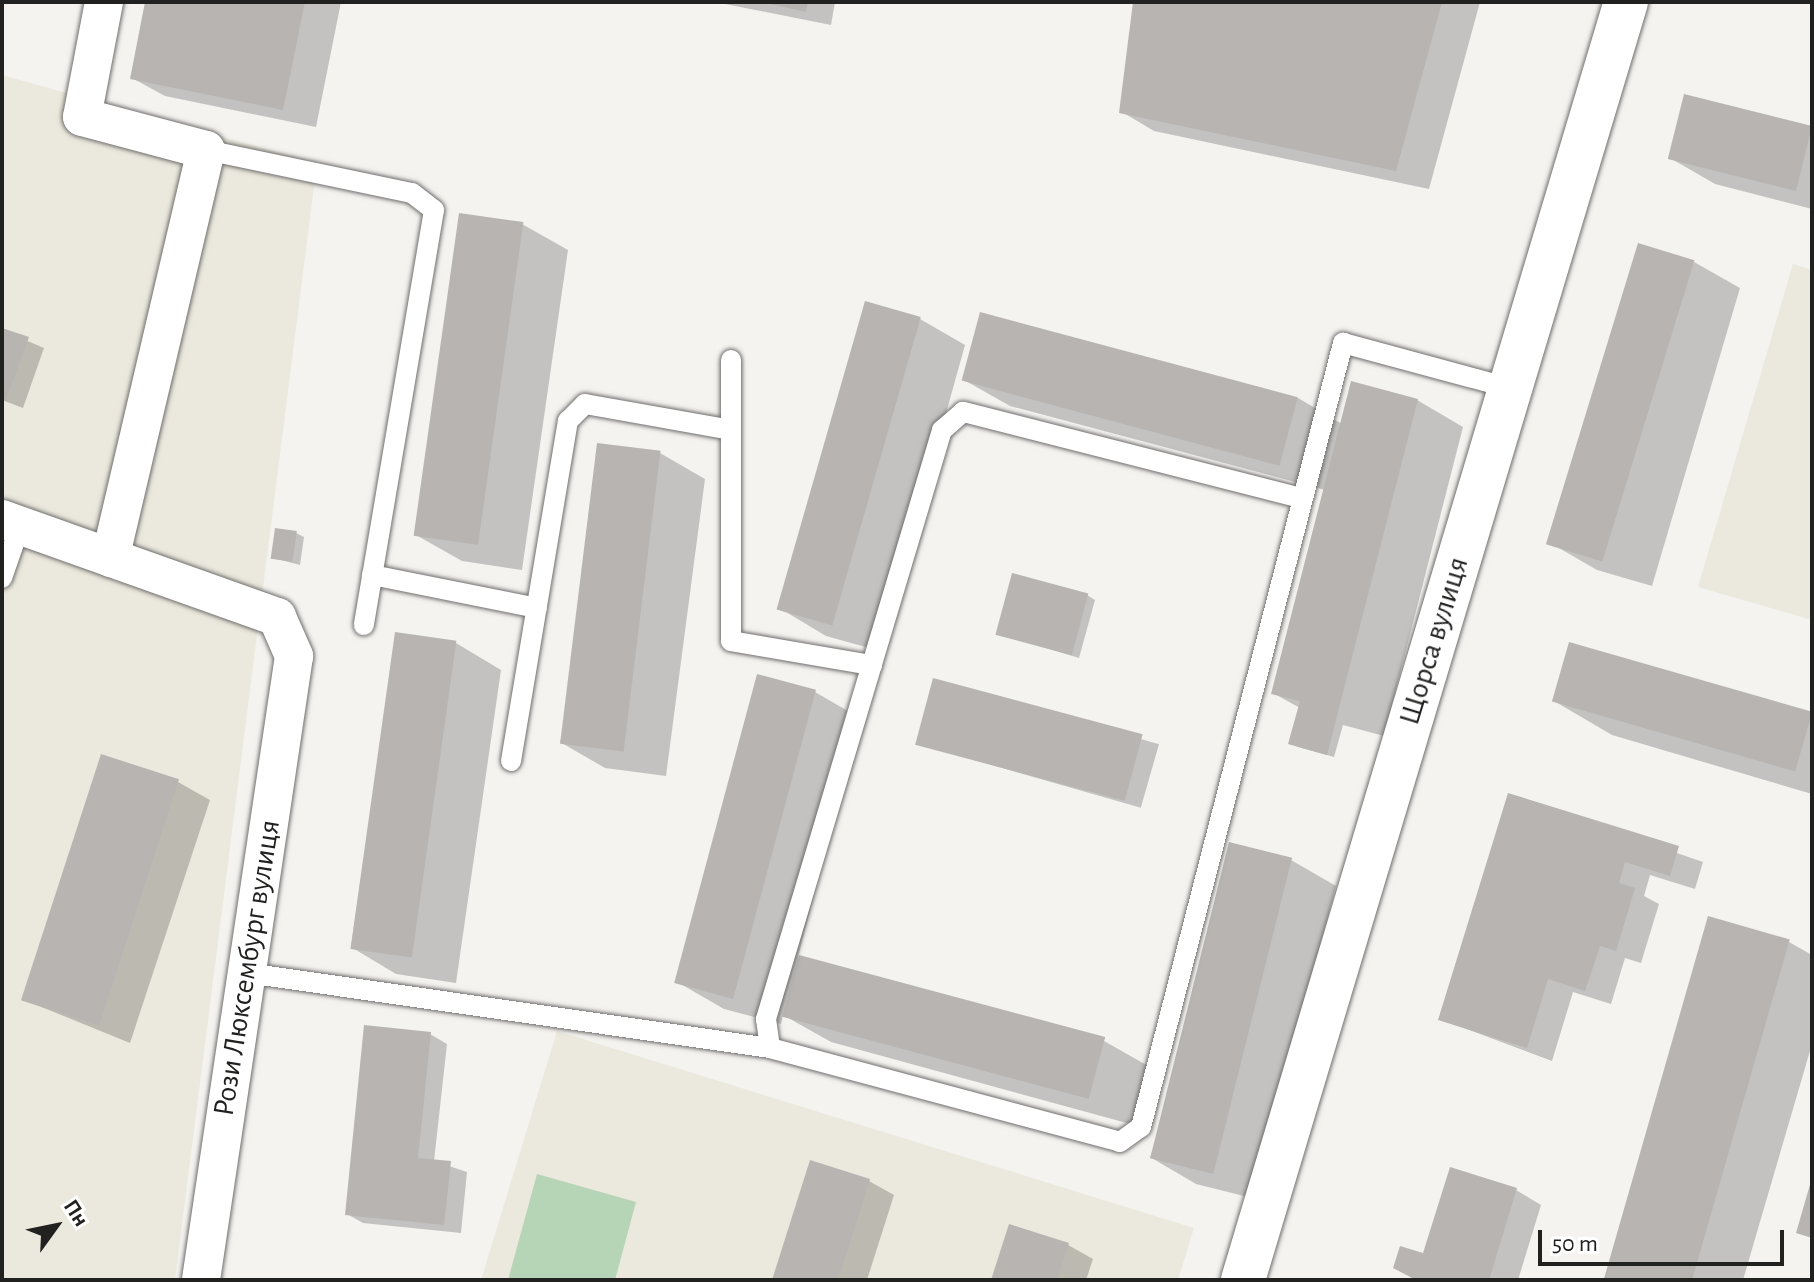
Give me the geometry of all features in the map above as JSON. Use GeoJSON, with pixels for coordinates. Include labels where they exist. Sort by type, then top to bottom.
{"type":"FeatureCollection","features":[{"type":"Feature","properties":{"kind":"street"},"geometry":{"type":"LineString","coordinates":[[11,523],[110,558],[206,150],[82,117],[104,2]]}},
{"type":"Feature","properties":{"kind":"street","name":"Щорса вулиця"},"geometry":{"type":"LineString","coordinates":[[1243,1280],[1626,2]]}},
{"type":"Feature","properties":{"kind":"street","name":"Рози Люксембург вулиця"},"geometry":{"type":"LineString","coordinates":[[110,558],[277,617],[294,656],[201,1280]]}},
{"type":"Feature","properties":{"kind":"lane"},"geometry":{"type":"LineString","coordinates":[[206,150],[412,193],[434,210],[364,625]]}},
{"type":"Feature","properties":{"kind":"lane"},"geometry":{"type":"LineString","coordinates":[[247,973],[770,1048],[1120,1142],[1141,1127],[1343,343],[1510,388]]}},
{"type":"Feature","properties":{"kind":"lane"},"geometry":{"type":"LineString","coordinates":[[731,360],[731,641],[872,665]]}},
{"type":"Feature","properties":{"kind":"lane"},"geometry":{"type":"LineString","coordinates":[[511,761],[568,421],[585,404],[731,430]]}},
{"type":"Feature","properties":{"kind":"lane"},"geometry":{"type":"LineString","coordinates":[[770,1048],[766,1019],[942,430],[963,412],[1301,498]]}},
{"type":"Feature","properties":{"kind":"lane"},"geometry":{"type":"LineString","coordinates":[[2,578],[11,523]]}},
{"type":"Feature","properties":{"kind":"lane"},"geometry":{"type":"LineString","coordinates":[[372,575],[537,608]]}},
{"type":"Feature","properties":{"kind":"shaded area"},"geometry":{"type":"Polygon","coordinates":[[[2,75],[317,163],[175,1280],[2,1280],[2,75]]]}},
{"type":"Feature","properties":{"kind":"shaded area"},"geometry":{"type":"Polygon","coordinates":[[[1793,264],[1812,270],[1812,620],[1698,587],[1793,264]]]}},
{"type":"Feature","properties":{"kind":"shaded area"},"geometry":{"type":"Polygon","coordinates":[[[557,1031],[1194,1228],[1178,1280],[481,1280],[557,1031]]]}},
{"type":"Feature","properties":{"kind":"green space"},"geometry":{"type":"Polygon","coordinates":[[[537,1174],[636,1202],[615,1280],[508,1280],[537,1174]]]}},
{"type":"Feature","properties":{"kind":"building"},"geometry":{"type":"Polygon","coordinates":[[[145,2],[305,2],[283,110],[130,79],[145,2]]]}},
{"type":"Feature","properties":{"kind":"building"},"geometry":{"type":"Polygon","coordinates":[[[762,2],[808,2],[806,12],[762,2]]]}},
{"type":"Feature","properties":{"kind":"building"},"geometry":{"type":"Polygon","coordinates":[[[1133,2],[1442,2],[1396,171],[1119,113],[1133,2]]]}},
{"type":"Feature","properties":{"kind":"building"},"geometry":{"type":"Polygon","coordinates":[[[1684,94],[1812,126],[1796,191],[1668,159],[1684,94]]]}},
{"type":"Feature","properties":{"kind":"building"},"geometry":{"type":"Polygon","coordinates":[[[459,213],[523,222],[478,545],[414,536],[459,213]]]}},
{"type":"Feature","properties":{"kind":"building"},"geometry":{"type":"Polygon","coordinates":[[[1638,243],[1694,260],[1602,561],[1546,544],[1638,243]]]}},
{"type":"Feature","properties":{"kind":"building"},"geometry":{"type":"Polygon","coordinates":[[[865,301],[921,317],[832,626],[777,610],[865,301]]]}},
{"type":"Feature","properties":{"kind":"building"},"geometry":{"type":"Polygon","coordinates":[[[980,312],[1298,397],[1279,466],[962,381],[980,312]]]}},
{"type":"Feature","properties":{"kind":"building"},"geometry":{"type":"Polygon","coordinates":[[[2,328],[29,337],[6,400],[2,398],[2,328]]]}},
{"type":"Feature","properties":{"kind":"building"},"geometry":{"type":"Polygon","coordinates":[[[1351,381],[1418,399],[1327,755],[1288,744],[1300,701],[1271,694],[1351,381]]]}},
{"type":"Feature","properties":{"kind":"building"},"geometry":{"type":"Polygon","coordinates":[[[597,443],[661,451],[624,752],[560,744],[597,443]]]}},
{"type":"Feature","properties":{"kind":"building"},"geometry":{"type":"Polygon","coordinates":[[[275,528],[297,531],[292,562],[271,559],[275,528]]]}},
{"type":"Feature","properties":{"kind":"building"},"geometry":{"type":"Polygon","coordinates":[[[1012,573],[1088,593],[1072,655],[995,635],[1012,573]]]}},
{"type":"Feature","properties":{"kind":"building"},"geometry":{"type":"Polygon","coordinates":[[[395,632],[456,641],[412,958],[350,949],[395,632]]]}},
{"type":"Feature","properties":{"kind":"building"},"geometry":{"type":"Polygon","coordinates":[[[1569,642],[1812,712],[1795,771],[1552,702],[1569,642]]]}},
{"type":"Feature","properties":{"kind":"building"},"geometry":{"type":"Polygon","coordinates":[[[757,674],[816,690],[733,999],[674,983],[757,674]]]}},
{"type":"Feature","properties":{"kind":"building"},"geometry":{"type":"Polygon","coordinates":[[[933,678],[1143,734],[1125,801],[915,745],[933,678]]]}},
{"type":"Feature","properties":{"kind":"building"},"geometry":{"type":"Polygon","coordinates":[[[101,754],[179,779],[99,1026],[21,1000],[101,754]]]}},
{"type":"Feature","properties":{"kind":"building"},"geometry":{"type":"Polygon","coordinates":[[[1508,793],[1679,846],[1670,876],[1625,862],[1619,883],[1635,888],[1616,951],[1600,946],[1585,991],[1548,979],[1527,1048],[1438,1020],[1508,793]]]}},
{"type":"Feature","properties":{"kind":"building"},"geometry":{"type":"Polygon","coordinates":[[[1229,842],[1292,858],[1213,1174],[1150,1158],[1229,842]]]}},
{"type":"Feature","properties":{"kind":"building"},"geometry":{"type":"Polygon","coordinates":[[[1708,916],[1790,939],[1692,1280],[1604,1280],[1708,916]]]}},
{"type":"Feature","properties":{"kind":"building"},"geometry":{"type":"Polygon","coordinates":[[[799,955],[1105,1037],[1089,1099],[782,1017],[799,955]]]}},
{"type":"Feature","properties":{"kind":"building"},"geometry":{"type":"Polygon","coordinates":[[[364,1025],[431,1032],[418,1158],[451,1161],[444,1225],[345,1215],[364,1025]]]}},
{"type":"Feature","properties":{"kind":"building"},"geometry":{"type":"Polygon","coordinates":[[[810,1160],[870,1179],[838,1280],[772,1280],[810,1160]]]}},
{"type":"Feature","properties":{"kind":"building"},"geometry":{"type":"Polygon","coordinates":[[[1450,1167],[1517,1188],[1489,1280],[1416,1280],[1393,1268],[1400,1246],[1423,1253],[1450,1167]]]}},
{"type":"Feature","properties":{"kind":"building"},"geometry":{"type":"Polygon","coordinates":[[[1812,1181],[1812,1238],[1796,1233],[1812,1181]]]}},
{"type":"Feature","properties":{"kind":"building"},"geometry":{"type":"Polygon","coordinates":[[[1009,1224],[1069,1243],[1057,1280],[991,1280],[1009,1224]]]}}]}
